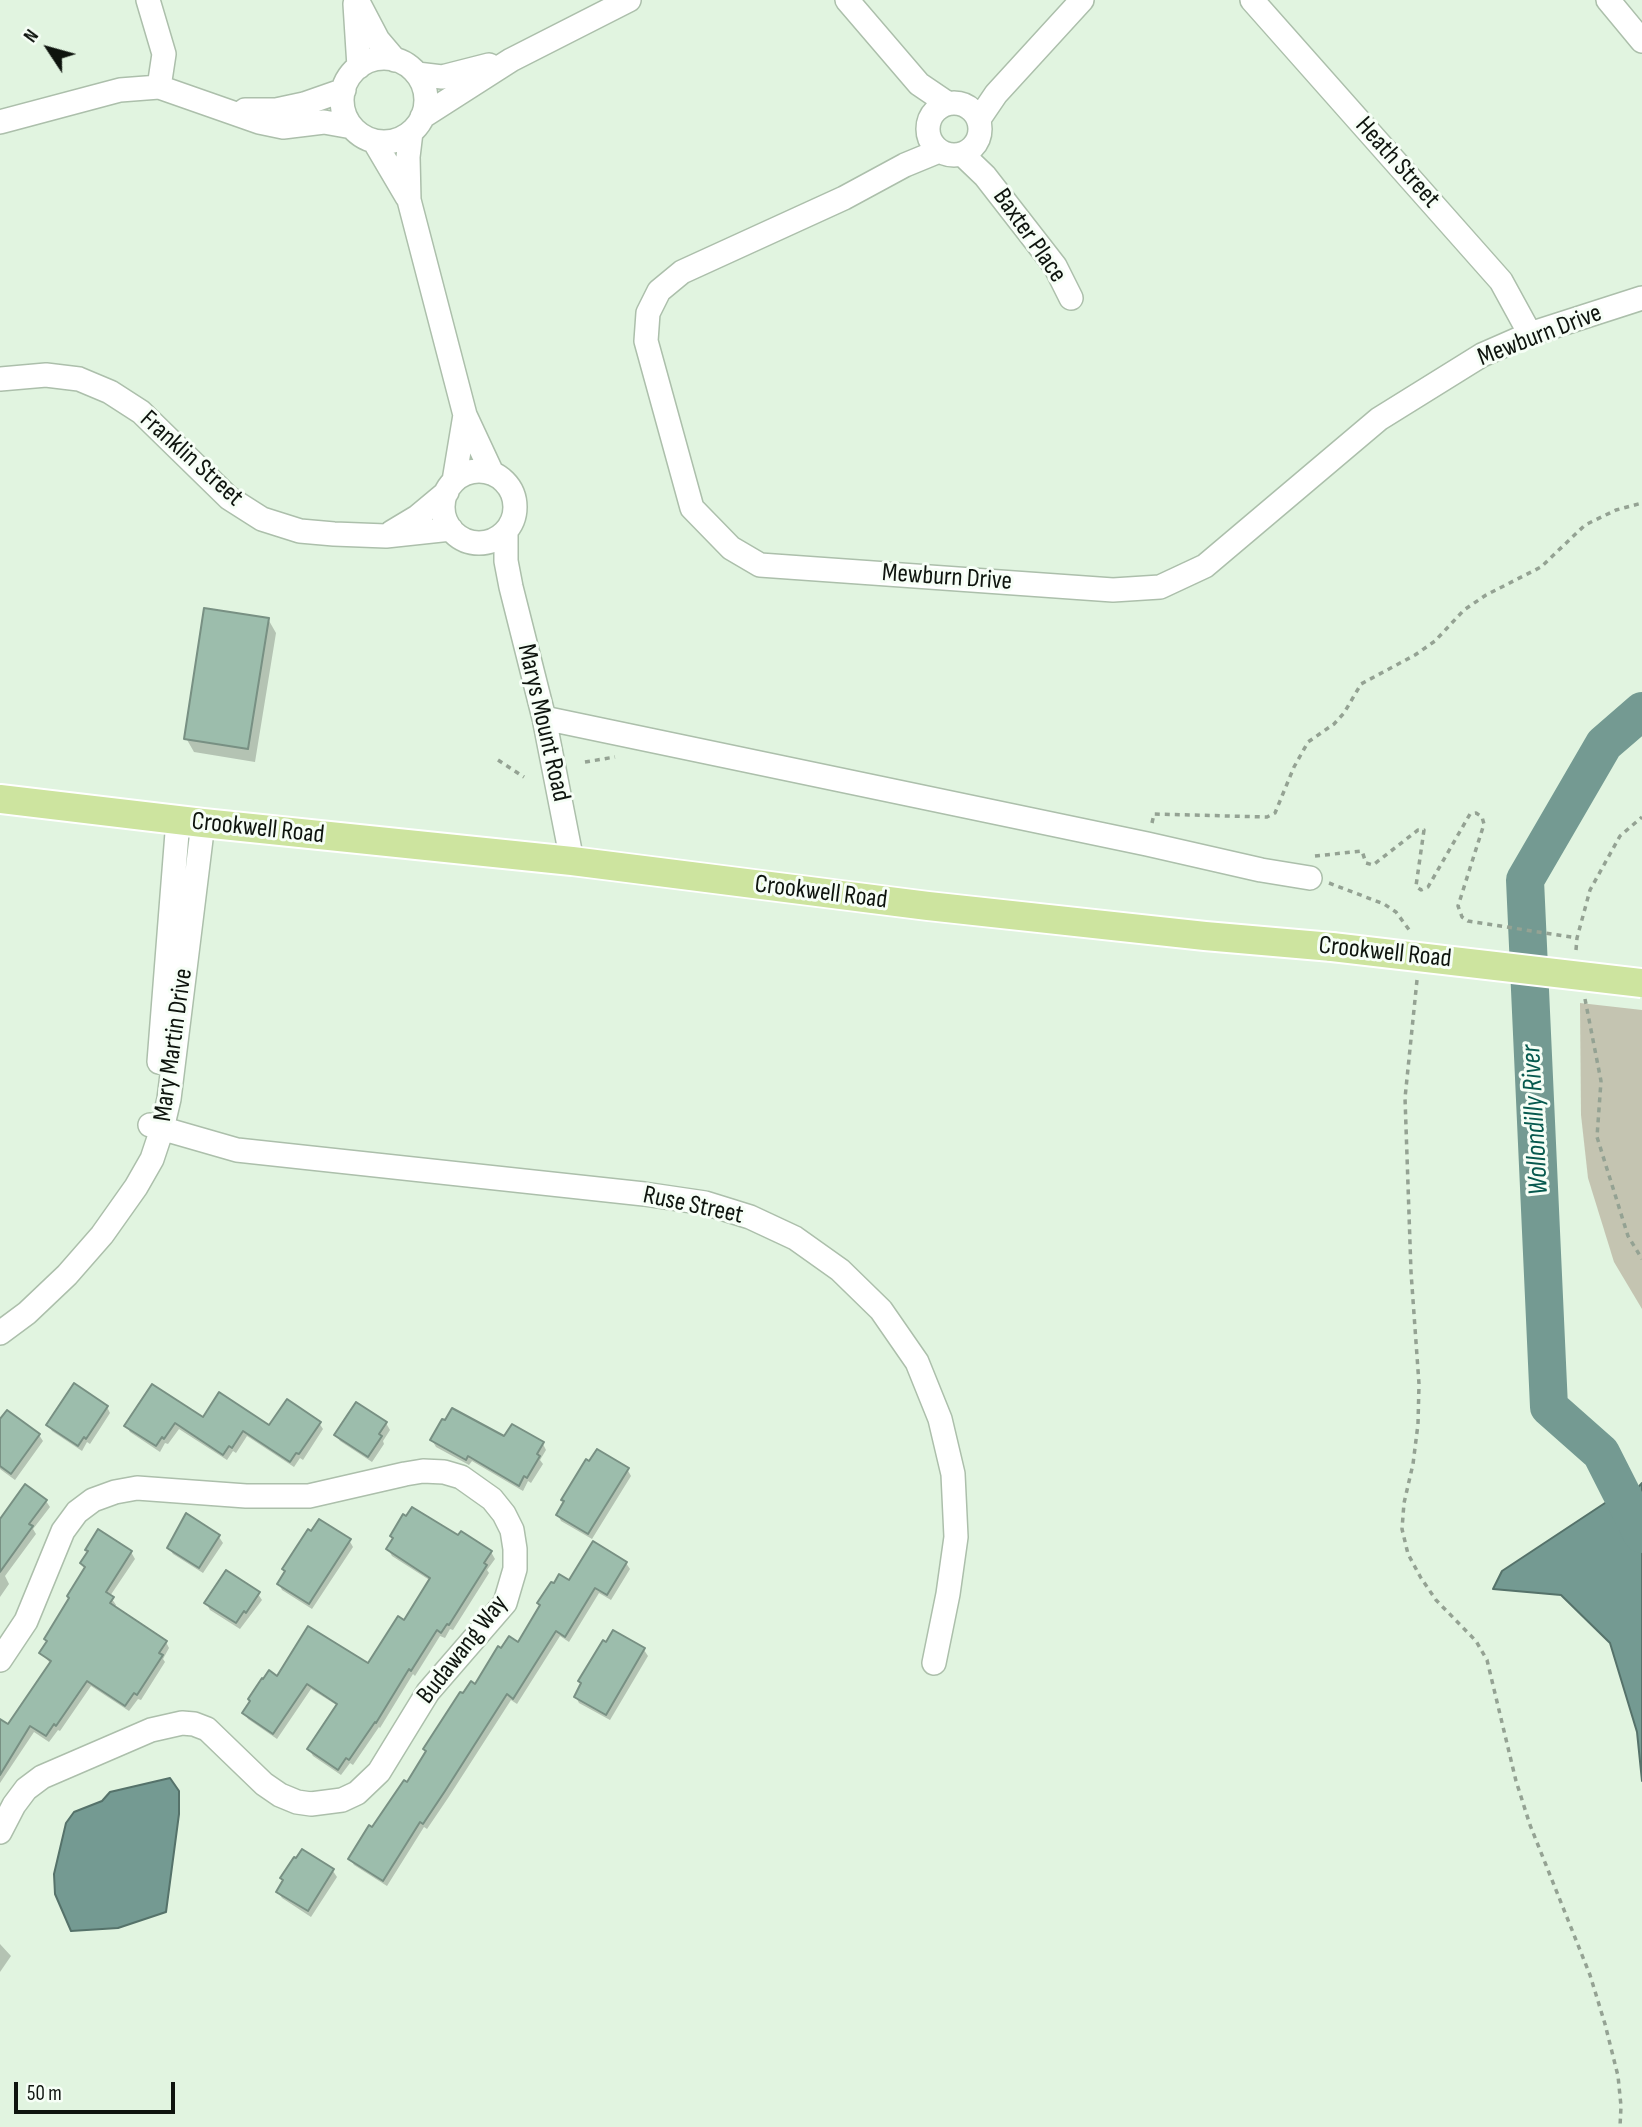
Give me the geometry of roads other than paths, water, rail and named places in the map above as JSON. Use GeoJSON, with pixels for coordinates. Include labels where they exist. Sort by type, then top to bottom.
{"type":"FeatureCollection","features":[{"type":"Feature","properties":{"kind":"main road","name":"Crookwell Road"},"geometry":{"type":"LineString","coordinates":[[0,799],[191,822],[572,861],[942,908],[1332,947],[1642,983]]}},
{"type":"Feature","properties":{"kind":"street"},"geometry":{"type":"LineString","coordinates":[[148,0],[164,54],[159,87]]}},
{"type":"Feature","properties":{"kind":"street"},"geometry":{"type":"LineString","coordinates":[[356,0],[378,40],[395,60]]}},
{"type":"Feature","properties":{"kind":"street"},"geometry":{"type":"LineString","coordinates":[[356,0],[359,67]]}},
{"type":"Feature","properties":{"kind":"street"},"geometry":{"type":"LineString","coordinates":[[465,415],[443,511],[451,529],[460,537],[471,542],[490,541],[506,531],[512,521],[514,498],[510,488],[492,473],[465,415],[409,200],[408,157],[417,125],[425,94],[417,74],[407,65],[395,60],[382,58],[370,61],[349,77],[342,103],[345,116],[352,127],[362,136],[374,141],[400,139],[417,125],[511,61],[629,0]]}},
{"type":"Feature","properties":{"kind":"street","name":"Baxter Place"},"geometry":{"type":"LineString","coordinates":[[847,0],[954,128],[985,176],[1055,266],[1071,298]]}},
{"type":"Feature","properties":{"kind":"street"},"geometry":{"type":"LineString","coordinates":[[954,128],[996,94],[1082,0]]}},
{"type":"Feature","properties":{"kind":"street","name":"Heath Street"},"geometry":{"type":"LineString","coordinates":[[1252,0],[1501,281],[1530,334]]}},
{"type":"Feature","properties":{"kind":"street"},"geometry":{"type":"LineString","coordinates":[[1608,0],[1642,41]]}},
{"type":"Feature","properties":{"kind":"street"},"geometry":{"type":"LineString","coordinates":[[417,74],[442,77],[511,61]]}},
{"type":"Feature","properties":{"kind":"street"},"geometry":{"type":"LineString","coordinates":[[0,122],[120,90],[159,87],[260,122],[283,127],[324,122],[352,127]]}},
{"type":"Feature","properties":{"kind":"street"},"geometry":{"type":"LineString","coordinates":[[229,110],[276,110],[304,104],[344,90]]}},
{"type":"Feature","properties":{"kind":"street","name":"Mewburn Drive"},"geometry":{"type":"LineString","coordinates":[[954,128],[905,164],[844,198],[682,272],[659,291],[648,313],[646,341],[692,508],[732,548],[760,565],[1113,590],[1160,586],[1205,566],[1379,419],[1482,355],[1530,334],[1642,298]]}},
{"type":"Feature","properties":{"kind":"street"},"geometry":{"type":"LineString","coordinates":[[374,141],[409,200]]}},
{"type":"Feature","properties":{"kind":"street","name":"Franklin Street"},"geometry":{"type":"LineString","coordinates":[[0,379],[46,375],[79,379],[110,392],[141,412],[229,498],[262,519],[300,531],[386,536],[451,529]]}},
{"type":"Feature","properties":{"kind":"street"},"geometry":{"type":"LineString","coordinates":[[386,536],[417,517],[450,486],[472,471],[492,473]]}},
{"type":"Feature","properties":{"kind":"street","name":"Marys Mount Road"},"geometry":{"type":"LineString","coordinates":[[506,531],[506,561],[511,587],[544,718],[572,861]]}},
{"type":"Feature","properties":{"kind":"street","name":"Marys Mount Road"},"geometry":{"type":"LineString","coordinates":[[471,542],[511,587]]}},
{"type":"Feature","properties":{"kind":"street"},"geometry":{"type":"LineString","coordinates":[[544,718],[1261,870],[1310,867]]}},
{"type":"Feature","properties":{"kind":"street","name":"Mary Martin Drive"},"geometry":{"type":"LineString","coordinates":[[0,1332],[18,1304],[60,1267],[95,1230],[127,1183],[156,1127],[156,1096],[191,822]]}},
{"type":"Feature","properties":{"kind":"street","name":"Ruse Street"},"geometry":{"type":"LineString","coordinates":[[156,1127],[237,1150],[705,1203],[750,1217],[795,1238],[840,1270],[881,1310],[917,1362],[940,1419],[953,1474],[956,1537],[934,1663]]}},
{"type":"Feature","properties":{"kind":"street","name":"Budawang Way"},"geometry":{"type":"LineString","coordinates":[[0,1660],[26,1621],[63,1531],[77,1512],[93,1500],[115,1492],[137,1488],[246,1496],[309,1496],[405,1474],[422,1471],[444,1472],[461,1477],[478,1487],[504,1514],[512,1530],[515,1569],[505,1603],[428,1692],[379,1772],[357,1793],[342,1800],[311,1804],[280,1795],[264,1784],[207,1729],[182,1723],[151,1730],[42,1777],[26,1789],[0,1832]]}},
{"type":"Feature","properties":{"kind":"water"},"geometry":{"type":"Polygon","coordinates":[[[1642,1483],[1642,1781],[1637,1732],[1610,1643],[1561,1595],[1493,1589],[1502,1571],[1605,1503],[1626,1501],[1642,1483]]]}},
{"type":"Feature","properties":{"kind":"water"},"geometry":{"type":"Polygon","coordinates":[[[170,1778],[179,1791],[179,1814],[166,1912],[118,1928],[71,1931],[55,1894],[54,1874],[66,1823],[74,1812],[102,1801],[110,1792],[170,1778]]]}},
{"type":"Feature","properties":{"kind":"waterway","name":"Wollondilly River"},"geometry":{"type":"LineString","coordinates":[[1642,711],[1604,744],[1525,880],[1549,1407],[1601,1453],[1642,1534]]}}]}
